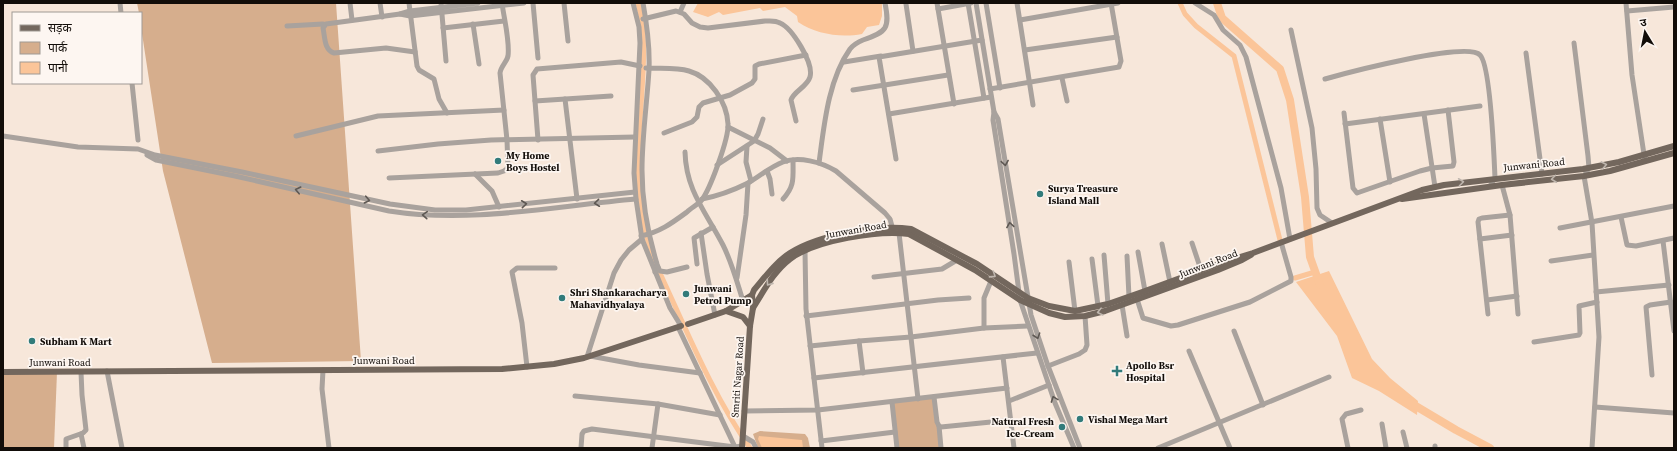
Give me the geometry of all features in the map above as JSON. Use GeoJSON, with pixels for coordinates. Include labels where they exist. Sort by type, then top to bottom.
{"type":"FeatureCollection","features":[{"type":"Feature","properties":{"kind":"main road","name":"Junwani Road"},"geometry":{"type":"LineString","coordinates":[[1396,199],[1414,198],[1490,186],[1584,176],[1645,158],[1674,146]]}},
{"type":"Feature","properties":{"kind":"main road","name":"Junwani Road"},"geometry":{"type":"LineString","coordinates":[[895,231],[911,229],[924,234],[977,264],[1028,298],[1049,306],[1075,311],[1108,304],[1129,297],[1435,186],[1589,168],[1674,153]]}},
{"type":"Feature","properties":{"kind":"main road","name":"Junwani Road"},"geometry":{"type":"LineString","coordinates":[[753,308],[776,274],[790,259],[805,251],[878,228],[909,234],[922,240],[957,260],[1020,300],[1057,316],[1085,316],[1122,305],[1242,260],[1253,253]]}},
{"type":"Feature","properties":{"kind":"main road","name":"Junwani Road"},"geometry":{"type":"LineString","coordinates":[[688,324],[726,311],[752,296],[754,290],[781,260],[804,245],[817,240],[852,235]]}},
{"type":"Feature","properties":{"kind":"main road"},"geometry":{"type":"LineString","coordinates":[[752,296],[753,308]]}},
{"type":"Feature","properties":{"kind":"main road","name":"Smriti Nagar Road"},"geometry":{"type":"LineString","coordinates":[[742,447],[750,326],[753,308]]}},
{"type":"Feature","properties":{"kind":"main road"},"geometry":{"type":"LineString","coordinates":[[726,311],[743,316],[750,326]]}},
{"type":"Feature","properties":{"kind":"main road","name":"Junwani Road"},"geometry":{"type":"LineString","coordinates":[[3,372],[502,369],[554,364],[588,356],[680,326]]}},
{"type":"Feature","properties":{"kind":"street"},"geometry":{"type":"LineString","coordinates":[[350,3],[352,20]]}},
{"type":"Feature","properties":{"kind":"street"},"geometry":{"type":"LineString","coordinates":[[380,3],[382,17]]}},
{"type":"Feature","properties":{"kind":"street"},"geometry":{"type":"LineString","coordinates":[[409,3],[417,66],[419,70],[434,79],[439,99],[447,113]]}},
{"type":"Feature","properties":{"kind":"street"},"geometry":{"type":"LineString","coordinates":[[471,5],[478,3]]}},
{"type":"Feature","properties":{"kind":"street"},"geometry":{"type":"LineString","coordinates":[[324,26],[329,23],[410,14],[441,8],[524,3]]}},
{"type":"Feature","properties":{"kind":"street"},"geometry":{"type":"LineString","coordinates":[[533,3],[538,58]]}},
{"type":"Feature","properties":{"kind":"street"},"geometry":{"type":"LineString","coordinates":[[564,3],[568,41]]}},
{"type":"Feature","properties":{"kind":"street"},"geometry":{"type":"LineString","coordinates":[[633,3],[641,19],[643,68],[642,171],[645,236],[656,269]]}},
{"type":"Feature","properties":{"kind":"street"},"geometry":{"type":"LineString","coordinates":[[643,3],[640,43],[643,68],[635,137],[634,173],[636,199],[645,236],[670,308],[680,326],[700,373],[735,447]]}},
{"type":"Feature","properties":{"kind":"street"},"geometry":{"type":"LineString","coordinates":[[680,12],[684,3]]}},
{"type":"Feature","properties":{"kind":"street"},"geometry":{"type":"LineString","coordinates":[[819,163],[828,102],[844,62],[854,44],[878,35],[884,30],[888,22],[885,3]]}},
{"type":"Feature","properties":{"kind":"street"},"geometry":{"type":"LineString","coordinates":[[954,104],[948,75],[938,6],[969,3],[984,98]]}},
{"type":"Feature","properties":{"kind":"street"},"geometry":{"type":"LineString","coordinates":[[976,3],[992,97],[994,112],[993,120],[1020,300],[1037,353],[1074,448]]}},
{"type":"Feature","properties":{"kind":"street"},"geometry":{"type":"LineString","coordinates":[[986,3],[1000,88]]}},
{"type":"Feature","properties":{"kind":"street"},"geometry":{"type":"LineString","coordinates":[[1017,3],[1033,105]]}},
{"type":"Feature","properties":{"kind":"street"},"geometry":{"type":"LineString","coordinates":[[1020,20],[1118,3]]}},
{"type":"Feature","properties":{"kind":"street"},"geometry":{"type":"LineString","coordinates":[[1195,3],[1214,14],[1223,30],[1240,45],[1246,57],[1281,188],[1290,238]]}},
{"type":"Feature","properties":{"kind":"street"},"geometry":{"type":"LineString","coordinates":[[1626,3],[1633,90],[1645,158]]}},
{"type":"Feature","properties":{"kind":"street"},"geometry":{"type":"LineString","coordinates":[[389,178],[475,174],[504,171],[508,168],[507,140],[500,73],[502,66],[507,60],[508,52],[502,4]]}},
{"type":"Feature","properties":{"kind":"street"},"geometry":{"type":"LineString","coordinates":[[906,4],[913,51]]}},
{"type":"Feature","properties":{"kind":"street"},"geometry":{"type":"LineString","coordinates":[[990,89],[1062,78],[1119,67],[1121,61],[1112,4]]}},
{"type":"Feature","properties":{"kind":"street"},"geometry":{"type":"LineString","coordinates":[[1626,11],[1660,6],[1674,7]]}},
{"type":"Feature","properties":{"kind":"street"},"geometry":{"type":"LineString","coordinates":[[441,8],[446,61]]}},
{"type":"Feature","properties":{"kind":"street"},"geometry":{"type":"LineString","coordinates":[[641,19],[676,11],[680,12],[692,23],[700,27],[708,28],[765,21],[779,22],[785,25],[806,55],[811,70],[810,76],[791,100],[796,121]]}},
{"type":"Feature","properties":{"kind":"street"},"geometry":{"type":"LineString","coordinates":[[443,28],[504,21]]}},
{"type":"Feature","properties":{"kind":"street"},"geometry":{"type":"LineString","coordinates":[[287,26],[317,23],[323,24],[324,26]]}},
{"type":"Feature","properties":{"kind":"street"},"geometry":{"type":"LineString","coordinates":[[474,24],[479,64]]}},
{"type":"Feature","properties":{"kind":"street"},"geometry":{"type":"LineString","coordinates":[[324,26],[326,49],[329,52],[339,53],[386,48],[415,52]]}},
{"type":"Feature","properties":{"kind":"street"},"geometry":{"type":"LineString","coordinates":[[1291,30],[1312,128],[1315,149],[1318,208],[1320,215],[1332,223]]}},
{"type":"Feature","properties":{"kind":"street"},"geometry":{"type":"LineString","coordinates":[[1025,50],[1117,36]]}},
{"type":"Feature","properties":{"kind":"street"},"geometry":{"type":"LineString","coordinates":[[844,62],[982,40]]}},
{"type":"Feature","properties":{"kind":"street"},"geometry":{"type":"LineString","coordinates":[[1574,43],[1589,168],[1584,176],[1592,223],[1597,302],[1599,353],[1592,448]]}},
{"type":"Feature","properties":{"kind":"street"},"geometry":{"type":"LineString","coordinates":[[1325,79],[1385,63],[1446,53],[1463,51],[1476,52],[1482,58],[1488,82],[1495,178],[1490,186]]}},
{"type":"Feature","properties":{"kind":"street"},"geometry":{"type":"LineString","coordinates":[[1526,53],[1542,174]]}},
{"type":"Feature","properties":{"kind":"street"},"geometry":{"type":"LineString","coordinates":[[664,133],[692,122],[697,117],[700,105],[730,95],[752,83],[755,79],[755,66],[806,55]]}},
{"type":"Feature","properties":{"kind":"street"},"geometry":{"type":"LineString","coordinates":[[881,56],[879,60],[896,159]]}},
{"type":"Feature","properties":{"kind":"street"},"geometry":{"type":"LineString","coordinates":[[538,140],[533,75],[537,69],[621,62],[643,68],[682,69],[690,71],[708,81],[720,98],[727,114],[728,127],[717,165],[712,181],[701,201]]}},
{"type":"Feature","properties":{"kind":"street"},"geometry":{"type":"LineString","coordinates":[[853,90],[948,75]]}},
{"type":"Feature","properties":{"kind":"street"},"geometry":{"type":"LineString","coordinates":[[1062,78],[1067,101]]}},
{"type":"Feature","properties":{"kind":"street"},"geometry":{"type":"LineString","coordinates":[[132,84],[138,140]]}},
{"type":"Feature","properties":{"kind":"street"},"geometry":{"type":"LineString","coordinates":[[535,101],[610,96]]}},
{"type":"Feature","properties":{"kind":"street"},"geometry":{"type":"LineString","coordinates":[[889,114],[992,97]]}},
{"type":"Feature","properties":{"kind":"street"},"geometry":{"type":"LineString","coordinates":[[565,98],[577,198]]}},
{"type":"Feature","properties":{"kind":"street"},"geometry":{"type":"LineString","coordinates":[[1345,124],[1480,106]]}},
{"type":"Feature","properties":{"kind":"street"},"geometry":{"type":"LineString","coordinates":[[296,136],[378,116],[504,110]]}},
{"type":"Feature","properties":{"kind":"street"},"geometry":{"type":"LineString","coordinates":[[1344,113],[1354,191],[1357,193],[1432,168],[1450,166],[1454,164],[1448,110]]}},
{"type":"Feature","properties":{"kind":"street"},"geometry":{"type":"LineString","coordinates":[[994,112],[998,119],[1020,254],[1035,329],[1080,448]]}},
{"type":"Feature","properties":{"kind":"street"},"geometry":{"type":"LineString","coordinates":[[1424,114],[1435,186]]}},
{"type":"Feature","properties":{"kind":"street"},"geometry":{"type":"LineString","coordinates":[[717,165],[754,141],[763,119]]}},
{"type":"Feature","properties":{"kind":"street"},"geometry":{"type":"LineString","coordinates":[[1380,120],[1390,182]]}},
{"type":"Feature","properties":{"kind":"street"},"geometry":{"type":"LineString","coordinates":[[728,127],[770,148],[790,161],[793,185],[791,191],[783,199]]}},
{"type":"Feature","properties":{"kind":"street"},"geometry":{"type":"LineString","coordinates":[[3,136],[78,147],[138,149],[155,155],[390,204],[435,210],[499,207],[635,192]]}},
{"type":"Feature","properties":{"kind":"street"},"geometry":{"type":"LineString","coordinates":[[378,151],[438,144],[507,140],[635,137]]}},
{"type":"Feature","properties":{"kind":"street"},"geometry":{"type":"LineString","coordinates":[[736,281],[746,215],[749,182],[746,162],[747,146]]}},
{"type":"Feature","properties":{"kind":"street"},"geometry":{"type":"LineString","coordinates":[[138,149],[156,160],[235,176],[389,211],[411,214],[466,215],[636,199]]}},
{"type":"Feature","properties":{"kind":"street"},"geometry":{"type":"LineString","coordinates":[[685,152],[689,180],[692,189],[701,201],[729,258],[743,301]]}},
{"type":"Feature","properties":{"kind":"street"},"geometry":{"type":"LineString","coordinates":[[700,373],[639,365],[588,356],[614,273],[621,260],[629,250],[645,236],[668,226],[701,201],[727,192],[790,161],[819,163],[836,171],[890,219],[895,231],[902,273],[918,399]]}},
{"type":"Feature","properties":{"kind":"street"},"geometry":{"type":"LineString","coordinates":[[767,171],[770,179],[772,194]]}},
{"type":"Feature","properties":{"kind":"street"},"geometry":{"type":"LineString","coordinates":[[475,174],[492,191],[499,207]]}},
{"type":"Feature","properties":{"kind":"street"},"geometry":{"type":"LineString","coordinates":[[1502,185],[1510,214],[1518,314]]}},
{"type":"Feature","properties":{"kind":"street"},"geometry":{"type":"LineString","coordinates":[[1560,228],[1674,206]]}},
{"type":"Feature","properties":{"kind":"street"},"geometry":{"type":"LineString","coordinates":[[1488,314],[1479,219],[1510,214]]}},
{"type":"Feature","properties":{"kind":"street"},"geometry":{"type":"LineString","coordinates":[[1621,217],[1627,245],[1636,246],[1674,238]]}},
{"type":"Feature","properties":{"kind":"street"},"geometry":{"type":"LineString","coordinates":[[697,264],[694,238],[713,227]]}},
{"type":"Feature","properties":{"kind":"street"},"geometry":{"type":"LineString","coordinates":[[701,233],[715,315]]}},
{"type":"Feature","properties":{"kind":"street"},"geometry":{"type":"LineString","coordinates":[[1480,239],[1512,235]]}},
{"type":"Feature","properties":{"kind":"street"},"geometry":{"type":"LineString","coordinates":[[1663,240],[1674,330]]}},
{"type":"Feature","properties":{"kind":"street"},"geometry":{"type":"LineString","coordinates":[[1137,300],[1143,318],[1171,326],[1250,302],[1290,281],[1291,276],[1281,242]]}},
{"type":"Feature","properties":{"kind":"street"},"geometry":{"type":"LineString","coordinates":[[1192,243],[1201,270]]}},
{"type":"Feature","properties":{"kind":"street"},"geometry":{"type":"LineString","coordinates":[[1162,244],[1170,282]]}},
{"type":"Feature","properties":{"kind":"street"},"geometry":{"type":"LineString","coordinates":[[805,251],[806,316],[822,448]]}},
{"type":"Feature","properties":{"kind":"street"},"geometry":{"type":"LineString","coordinates":[[1138,252],[1145,291]]}},
{"type":"Feature","properties":{"kind":"street"},"geometry":{"type":"LineString","coordinates":[[1014,254],[1020,254]]}},
{"type":"Feature","properties":{"kind":"street"},"geometry":{"type":"LineString","coordinates":[[1104,255],[1108,304]]}},
{"type":"Feature","properties":{"kind":"street"},"geometry":{"type":"LineString","coordinates":[[1551,261],[1593,255]]}},
{"type":"Feature","properties":{"kind":"street"},"geometry":{"type":"LineString","coordinates":[[1127,256],[1129,297]]}},
{"type":"Feature","properties":{"kind":"street"},"geometry":{"type":"LineString","coordinates":[[1092,259],[1098,306]]}},
{"type":"Feature","properties":{"kind":"street"},"geometry":{"type":"LineString","coordinates":[[874,277],[942,269],[957,260]]}},
{"type":"Feature","properties":{"kind":"street"},"geometry":{"type":"LineString","coordinates":[[1070,262],[1075,311]]}},
{"type":"Feature","properties":{"kind":"street"},"geometry":{"type":"LineString","coordinates":[[656,269],[667,272],[687,267]]}},
{"type":"Feature","properties":{"kind":"street"},"geometry":{"type":"LineString","coordinates":[[528,367],[522,323],[512,272],[517,268],[555,268]]}},
{"type":"Feature","properties":{"kind":"street"},"geometry":{"type":"LineString","coordinates":[[984,328],[984,298],[991,281]]}},
{"type":"Feature","properties":{"kind":"street"},"geometry":{"type":"LineString","coordinates":[[1596,292],[1669,285]]}},
{"type":"Feature","properties":{"kind":"street"},"geometry":{"type":"LineString","coordinates":[[1487,300],[1517,296]]}},
{"type":"Feature","properties":{"kind":"street"},"geometry":{"type":"LineString","coordinates":[[806,316],[969,298]]}},
{"type":"Feature","properties":{"kind":"street"},"geometry":{"type":"LineString","coordinates":[[1534,342],[1579,335],[1579,306],[1597,302]]}},
{"type":"Feature","properties":{"kind":"street"},"geometry":{"type":"LineString","coordinates":[[1652,375],[1646,307],[1671,302]]}},
{"type":"Feature","properties":{"kind":"street"},"geometry":{"type":"LineString","coordinates":[[1122,305],[1127,336]]}},
{"type":"Feature","properties":{"kind":"street"},"geometry":{"type":"LineString","coordinates":[[1048,366],[1080,354],[1086,350],[1085,316]]}},
{"type":"Feature","properties":{"kind":"street","name":"Junwani Road"},"geometry":{"type":"LineString","coordinates":[[680,326],[688,324]]}},
{"type":"Feature","properties":{"kind":"street"},"geometry":{"type":"LineString","coordinates":[[810,346],[911,337],[984,328],[1028,326]]}},
{"type":"Feature","properties":{"kind":"street"},"geometry":{"type":"LineString","coordinates":[[1234,331],[1263,405]]}},
{"type":"Feature","properties":{"kind":"street"},"geometry":{"type":"LineString","coordinates":[[859,341],[862,373]]}},
{"type":"Feature","properties":{"kind":"street"},"geometry":{"type":"LineString","coordinates":[[1189,351],[1230,448]]}},
{"type":"Feature","properties":{"kind":"street"},"geometry":{"type":"LineString","coordinates":[[814,378],[1037,353]]}},
{"type":"Feature","properties":{"kind":"street"},"geometry":{"type":"LineString","coordinates":[[1003,357],[1014,448]]}},
{"type":"Feature","properties":{"kind":"street"},"geometry":{"type":"LineString","coordinates":[[323,370],[322,389],[329,448]]}},
{"type":"Feature","properties":{"kind":"street"},"geometry":{"type":"LineString","coordinates":[[66,448],[66,439],[85,432],[86,429],[81,372]]}},
{"type":"Feature","properties":{"kind":"street"},"geometry":{"type":"LineString","coordinates":[[107,372],[122,448]]}},
{"type":"Feature","properties":{"kind":"street"},"geometry":{"type":"LineString","coordinates":[[1158,448],[1330,378]]}},
{"type":"Feature","properties":{"kind":"street"},"geometry":{"type":"LineString","coordinates":[[1009,401],[1049,385]]}},
{"type":"Feature","properties":{"kind":"street"},"geometry":{"type":"LineString","coordinates":[[744,411],[818,410],[1007,388]]}},
{"type":"Feature","properties":{"kind":"street"},"geometry":{"type":"LineString","coordinates":[[575,396],[658,404],[720,415]]}},
{"type":"Feature","properties":{"kind":"street"},"geometry":{"type":"LineString","coordinates":[[934,397],[941,448]]}},
{"type":"Feature","properties":{"kind":"street"},"geometry":{"type":"LineString","coordinates":[[892,402],[897,448]]}},
{"type":"Feature","properties":{"kind":"street"},"geometry":{"type":"LineString","coordinates":[[652,448],[658,404]]}},
{"type":"Feature","properties":{"kind":"street"},"geometry":{"type":"LineString","coordinates":[[1595,407],[1674,413]]}},
{"type":"Feature","properties":{"kind":"street"},"geometry":{"type":"LineString","coordinates":[[1348,448],[1342,419],[1346,414],[1361,410]]}},
{"type":"Feature","properties":{"kind":"street"},"geometry":{"type":"LineString","coordinates":[[939,426],[1011,420]]}},
{"type":"Feature","properties":{"kind":"street"},"geometry":{"type":"LineString","coordinates":[[1382,424],[1386,448]]}},
{"type":"Feature","properties":{"kind":"street"},"geometry":{"type":"LineString","coordinates":[[580,448],[582,434],[587,430],[742,447]]}},
{"type":"Feature","properties":{"kind":"street"},"geometry":{"type":"LineString","coordinates":[[821,441],[895,432]]}},
{"type":"Feature","properties":{"kind":"street"},"geometry":{"type":"LineString","coordinates":[[1403,432],[1407,448]]}},
{"type":"Feature","properties":{"kind":"street"},"geometry":{"type":"LineString","coordinates":[[81,434],[84,448]]}},
{"type":"Feature","properties":{"kind":"street"},"geometry":{"type":"LineString","coordinates":[[743,436],[753,442],[756,448]]}},
{"type":"Feature","properties":{"kind":"green space"},"geometry":{"type":"Polygon","coordinates":[[[137,3],[336,3],[361,361],[212,363],[163,171],[142,34],[142,12],[139,12],[137,3]]]}},
{"type":"Feature","properties":{"kind":"green space"},"geometry":{"type":"Polygon","coordinates":[[[3,372],[57,372],[54,448],[3,448],[3,372]]]}},
{"type":"Feature","properties":{"kind":"green space"},"geometry":{"type":"Polygon","coordinates":[[[934,397],[941,448],[897,448],[892,402],[934,397]]]}},
{"type":"Feature","properties":{"kind":"green space"},"geometry":{"type":"Polygon","coordinates":[[[760,431],[805,434],[808,438],[810,448],[758,448],[753,434],[760,431]]]}},
{"type":"Feature","properties":{"kind":"water"},"geometry":{"type":"Polygon","coordinates":[[[698,3],[882,3],[882,16],[879,25],[867,27],[862,34],[845,36],[812,30],[798,22],[797,16],[785,7],[763,11],[760,8],[723,15],[719,12],[708,17],[693,12],[698,3]]]}},
{"type":"Feature","properties":{"kind":"water"},"geometry":{"type":"Polygon","coordinates":[[[1329,271],[1372,359],[1390,378],[1418,401],[1417,415],[1379,391],[1352,378],[1337,336],[1296,282],[1329,271]]]}},
{"type":"Feature","properties":{"kind":"water"},"geometry":{"type":"Polygon","coordinates":[[[759,436],[802,440],[803,448],[762,448],[758,439],[759,436]]]}},
{"type":"Feature","properties":{"kind":"waterway"},"geometry":{"type":"LineString","coordinates":[[638,3],[643,29],[644,54],[638,170],[641,210],[645,230],[659,271],[701,362],[724,406],[750,448]]}},
{"type":"Feature","properties":{"kind":"waterway"},"geometry":{"type":"LineString","coordinates":[[1180,3],[1185,14],[1196,26],[1234,56],[1280,240]]}},
{"type":"Feature","properties":{"kind":"waterway"},"geometry":{"type":"LineString","coordinates":[[1217,3],[1222,18],[1280,69],[1290,100],[1305,197],[1310,257],[1320,285]]}},
{"type":"Feature","properties":{"kind":"waterway"},"geometry":{"type":"LineString","coordinates":[[1295,278],[1315,272]]}},
{"type":"Feature","properties":{"kind":"waterway"},"geometry":{"type":"LineString","coordinates":[[1409,402],[1490,448]]}},
{"type":"Feature","properties":{"kind":"place","name":"My Home Boys Hostel"},"geometry":{"type":"Point","coordinates":[498,161]}},
{"type":"Feature","properties":{"kind":"place","name":"Surya Treasure Island Mall"},"geometry":{"type":"Point","coordinates":[1040,194]}},
{"type":"Feature","properties":{"kind":"place","name":"Junwani Petrol Pump"},"geometry":{"type":"Point","coordinates":[686,294]}},
{"type":"Feature","properties":{"kind":"place","name":"Shri Shankaracharya Mahavidhyalaya"},"geometry":{"type":"Point","coordinates":[562,298]}},
{"type":"Feature","properties":{"kind":"place","name":"Subham K Mart"},"geometry":{"type":"Point","coordinates":[32,341]}},
{"type":"Feature","properties":{"kind":"place","name":"Apollo Bsr Hospital"},"geometry":{"type":"Point","coordinates":[1117,371]}},
{"type":"Feature","properties":{"kind":"place","name":"Vishal Mega Mart"},"geometry":{"type":"Point","coordinates":[1080,419]}},
{"type":"Feature","properties":{"kind":"place","name":"Natural Fresh Ice-Cream"},"geometry":{"type":"Point","coordinates":[1062,427]}}]}
